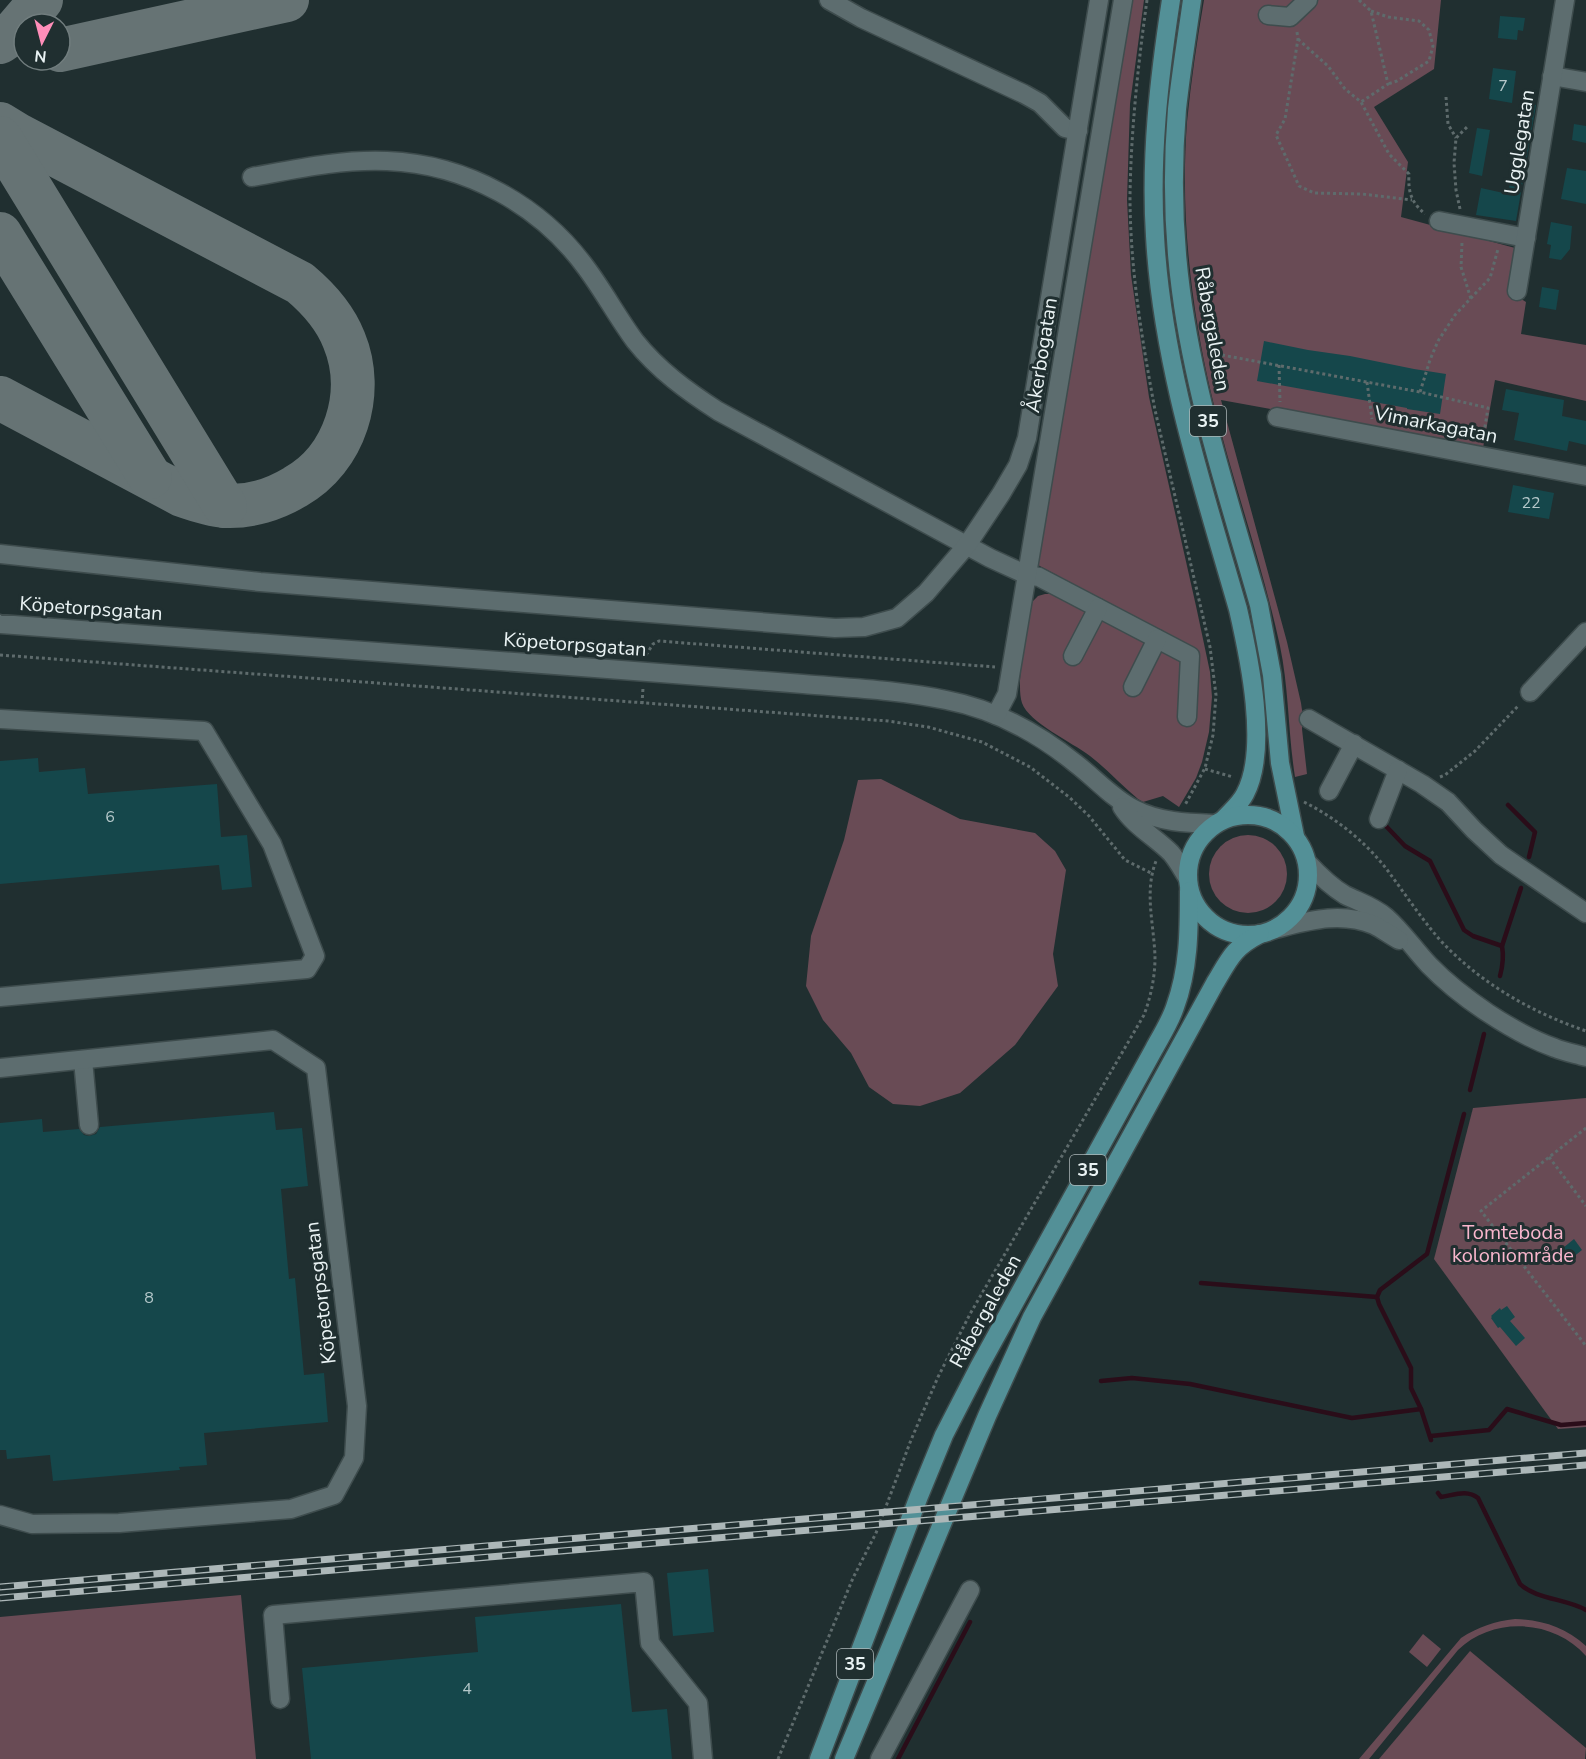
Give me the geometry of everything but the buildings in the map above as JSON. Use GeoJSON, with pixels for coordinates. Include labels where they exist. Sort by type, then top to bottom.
{"type":"FeatureCollection","features":[{"type":"Feature","properties":{"kind":"main road","name":"35"},"geometry":{"type":"LineString","coordinates":[[1171,0],[1161,64],[1154,147],[1155,237],[1160,291],[1169,354],[1181,405],[1246,641],[1255,712],[1255,753],[1250,782],[1241,801],[1219,822],[1202,834],[1194,847],[1188,862],[1188,884]]}},
{"type":"Feature","properties":{"kind":"main road","name":"Råbergaleden"},"geometry":{"type":"LineString","coordinates":[[1192,0],[1182,67],[1175,148],[1176,237],[1181,290],[1202,401],[1259,605],[1266,638],[1273,684],[1280,763],[1295,836]]}},
{"type":"Feature","properties":{"kind":"main road"},"geometry":{"type":"LineString","coordinates":[[1219,822],[1243,814],[1262,816],[1280,824],[1295,836]]}},
{"type":"Feature","properties":{"kind":"main road","name":"35"},"geometry":{"type":"LineString","coordinates":[[844,1759],[987,1416],[1032,1317],[1233,953],[1245,942],[1291,917],[1302,901],[1308,882],[1307,862],[1295,836]]}},
{"type":"Feature","properties":{"kind":"main road"},"geometry":{"type":"LineString","coordinates":[[1188,884],[1202,915],[1216,926],[1233,933],[1251,935],[1267,931]]}},
{"type":"Feature","properties":{"kind":"main road","name":"Råbergaleden"},"geometry":{"type":"LineString","coordinates":[[819,1759],[944,1435],[984,1357],[1175,1008],[1182,985],[1190,935],[1188,884]]}},
{"type":"Feature","properties":{"kind":"street"},"geometry":{"type":"LineString","coordinates":[[829,0],[871,23],[1024,94],[1040,103],[1065,128],[1078,131]]}},
{"type":"Feature","properties":{"kind":"street"},"geometry":{"type":"LineString","coordinates":[[0,554],[260,582],[800,625],[854,627],[873,625],[897,618],[926,593],[967,545],[1018,465],[1027,438],[1099,0]]}},
{"type":"Feature","properties":{"kind":"street","name":"Åkerbogatan"},"geometry":{"type":"LineString","coordinates":[[996,715],[1007,694],[1122,0]]}},
{"type":"Feature","properties":{"kind":"street"},"geometry":{"type":"LineString","coordinates":[[1268,15],[1290,17],[1308,0]]}},
{"type":"Feature","properties":{"kind":"street","name":"Ugglegatan"},"geometry":{"type":"LineString","coordinates":[[1517,291],[1565,0]]}},
{"type":"Feature","properties":{"kind":"street"},"geometry":{"type":"LineString","coordinates":[[1552,76],[1586,82]]}},
{"type":"Feature","properties":{"kind":"street"},"geometry":{"type":"LineString","coordinates":[[252,177],[324,165],[386,161],[440,168],[486,185],[511,198],[532,212],[568,245],[588,269],[636,343],[673,380],[718,411],[967,545],[1027,575],[1039,577],[1190,656],[1187,717]]}},
{"type":"Feature","properties":{"kind":"street"},"geometry":{"type":"LineString","coordinates":[[1439,221],[1526,238]]}},
{"type":"Feature","properties":{"kind":"street","name":"Vimarkagatan"},"geometry":{"type":"LineString","coordinates":[[1278,417],[1586,476]]}},
{"type":"Feature","properties":{"kind":"street"},"geometry":{"type":"LineString","coordinates":[[1073,656],[1098,608]]}},
{"type":"Feature","properties":{"kind":"street","name":"Köpetorpsgatan"},"geometry":{"type":"LineString","coordinates":[[0,624],[922,695],[962,703],[1016,724],[1055,748],[1118,800],[1135,810],[1169,821],[1219,822]]}},
{"type":"Feature","properties":{"kind":"street"},"geometry":{"type":"LineString","coordinates":[[1530,693],[1586,632]]}},
{"type":"Feature","properties":{"kind":"street"},"geometry":{"type":"LineString","coordinates":[[1133,687],[1157,639]]}},
{"type":"Feature","properties":{"kind":"street"},"geometry":{"type":"LineString","coordinates":[[0,719],[204,731],[272,844],[315,956],[307,969],[0,997]]}},
{"type":"Feature","properties":{"kind":"street"},"geometry":{"type":"LineString","coordinates":[[1309,719],[1422,784],[1448,802],[1501,855],[1586,913]]}},
{"type":"Feature","properties":{"kind":"street"},"geometry":{"type":"LineString","coordinates":[[1329,791],[1354,744]]}},
{"type":"Feature","properties":{"kind":"street"},"geometry":{"type":"LineString","coordinates":[[1379,819],[1398,770]]}},
{"type":"Feature","properties":{"kind":"street","name":"Köpetorpsgatan"},"geometry":{"type":"LineString","coordinates":[[1118,800],[1126,814],[1173,855],[1188,884]]}},
{"type":"Feature","properties":{"kind":"street"},"geometry":{"type":"LineString","coordinates":[[1307,862],[1323,880],[1384,915],[1430,966],[1468,999],[1513,1028],[1554,1048],[1586,1058]]}},
{"type":"Feature","properties":{"kind":"street"},"geometry":{"type":"LineString","coordinates":[[1267,931],[1336,917],[1358,920],[1375,926],[1413,948]]}},
{"type":"Feature","properties":{"kind":"street","name":"Köpetorpsgatan"},"geometry":{"type":"LineString","coordinates":[[0,1068],[273,1040],[316,1068],[357,1406],[354,1458],[334,1496],[291,1509],[98,1523],[32,1524],[0,1515]]}},
{"type":"Feature","properties":{"kind":"street"},"geometry":{"type":"LineString","coordinates":[[83,1060],[89,1125]]}},
{"type":"Feature","properties":{"kind":"street"},"geometry":{"type":"LineString","coordinates":[[280,1699],[273,1616],[644,1582],[650,1643],[698,1703],[703,1759]]}},
{"type":"Feature","properties":{"kind":"street"},"geometry":{"type":"LineString","coordinates":[[880,1759],[970,1590]]}},
{"type":"Feature","properties":{"kind":"path"},"geometry":{"type":"LineString","coordinates":[[1359,0],[1371,11],[1419,21],[1429,30],[1433,46],[1429,62],[1388,84],[1361,102]]}},
{"type":"Feature","properties":{"kind":"path"},"geometry":{"type":"LineString","coordinates":[[1371,11],[1388,84]]}},
{"type":"Feature","properties":{"kind":"path"},"geometry":{"type":"LineString","coordinates":[[1412,200],[1362,194],[1314,193],[1299,186],[1276,135],[1285,119],[1298,39],[1328,66],[1345,89],[1361,102],[1389,154],[1409,174],[1412,200],[1423,212],[1439,221]]}},
{"type":"Feature","properties":{"kind":"path"},"geometry":{"type":"LineString","coordinates":[[1446,96],[1448,124],[1456,138],[1454,163],[1456,190],[1463,226],[1461,267],[1472,299]]}},
{"type":"Feature","properties":{"kind":"path"},"geometry":{"type":"LineString","coordinates":[[1456,138],[1469,125]]}},
{"type":"Feature","properties":{"kind":"path"},"geometry":{"type":"LineString","coordinates":[[1420,392],[1438,341],[1455,315],[1490,279],[1502,234]]}},
{"type":"Feature","properties":{"kind":"path"},"geometry":{"type":"LineString","coordinates":[[1222,355],[1420,392],[1488,408],[1480,456]]}},
{"type":"Feature","properties":{"kind":"path"},"geometry":{"type":"LineString","coordinates":[[1278,417],[1279,365]]}},
{"type":"Feature","properties":{"kind":"path"},"geometry":{"type":"LineString","coordinates":[[1368,382],[1373,435]]}},
{"type":"Feature","properties":{"kind":"path"},"geometry":{"type":"LineString","coordinates":[[642,704],[645,655],[653,644],[659,641],[1011,668]]}},
{"type":"Feature","properties":{"kind":"path"},"geometry":{"type":"LineString","coordinates":[[0,655],[888,721],[928,728],[982,742],[1030,767],[1089,816],[1125,860],[1151,873]]}},
{"type":"Feature","properties":{"kind":"path"},"geometry":{"type":"LineString","coordinates":[[1422,784],[1445,775],[1475,751],[1530,693]]}},
{"type":"Feature","properties":{"kind":"path"},"geometry":{"type":"LineString","coordinates":[[1204,768],[1240,780]]}},
{"type":"Feature","properties":{"kind":"path"},"geometry":{"type":"LineString","coordinates":[[1298,799],[1356,836],[1371,851],[1440,939],[1469,969],[1508,996],[1586,1031]]}},
{"type":"Feature","properties":{"kind":"path"},"geometry":{"type":"LineString","coordinates":[[778,1759],[853,1578],[876,1533],[911,1440],[938,1377],[970,1314],[1144,1016],[1155,972],[1150,907],[1151,873],[1159,855]]}},
{"type":"Feature","properties":{"kind":"path"},"geometry":{"type":"LineString","coordinates":[[1586,1128],[1481,1211],[1586,1346]]}},
{"type":"Feature","properties":{"kind":"path"},"geometry":{"type":"LineString","coordinates":[[1549,1157],[1586,1206]]}},
{"type":"Feature","properties":{"kind":"green space"},"geometry":{"type":"Polygon","coordinates":[[[1131,0],[1144,0],[1130,104],[1127,200],[1131,275],[1149,397],[1210,672],[1212,697],[1209,732],[1202,762],[1196,778],[1179,807],[1163,796],[1143,802],[1138,799],[1090,756],[1033,718],[1022,703],[1020,694],[1023,653],[1032,602],[1038,596],[1045,594],[1053,594],[1081,608],[1085,613],[1144,642],[1146,648],[1164,652],[1195,650],[1038,565],[1131,0]]]}},
{"type":"Feature","properties":{"kind":"green space"},"geometry":{"type":"Polygon","coordinates":[[[1204,0],[1441,0],[1434,69],[1374,107],[1408,162],[1401,217],[1515,248],[1510,292],[1526,302],[1521,334],[1586,345],[1586,401],[1495,380],[1483,448],[1221,400],[1287,642],[1301,703],[1307,774],[1295,777],[1280,646],[1265,584],[1213,401],[1193,297],[1186,227],[1185,157],[1194,61],[1204,0]]]}},
{"type":"Feature","properties":{"kind":"green space"},"geometry":{"type":"Polygon","coordinates":[[[881,779],[960,819],[1035,833],[1055,851],[1066,870],[1053,954],[1058,986],[1015,1045],[960,1093],[920,1106],[893,1104],[869,1087],[851,1053],[823,1020],[806,986],[811,936],[844,840],[858,780],[881,779]]]}},
{"type":"Feature","properties":{"kind":"green space"},"geometry":{"type":"Polygon","coordinates":[[[1248,835],[1263,838],[1276,846],[1284,859],[1287,874],[1284,889],[1276,902],[1263,910],[1248,913],[1233,910],[1220,902],[1212,889],[1209,874],[1212,859],[1220,846],[1233,838],[1248,835]]]}},
{"type":"Feature","properties":{"kind":"green space","name":"Tomteboda koloniområde"},"geometry":{"type":"Polygon","coordinates":[[[1586,1098],[1586,1427],[1558,1429],[1434,1259],[1473,1108],[1586,1098]]]}},
{"type":"Feature","properties":{"kind":"green space"},"geometry":{"type":"Polygon","coordinates":[[[241,1595],[256,1759],[0,1759],[0,1617],[241,1595]]]}},
{"type":"Feature","properties":{"kind":"green space"},"geometry":{"type":"Polygon","coordinates":[[[1515,1619],[1535,1621],[1561,1629],[1586,1646],[1586,1656],[1573,1644],[1541,1629],[1523,1626],[1488,1631],[1472,1639],[1458,1650],[1369,1759],[1359,1759],[1461,1638],[1487,1625],[1515,1619]]]}},
{"type":"Feature","properties":{"kind":"green space"},"geometry":{"type":"Polygon","coordinates":[[[1423,1634],[1441,1649],[1427,1667],[1409,1652],[1423,1634]]]}},
{"type":"Feature","properties":{"kind":"green space"},"geometry":{"type":"Polygon","coordinates":[[[1470,1651],[1586,1748],[1585,1759],[1379,1759],[1470,1651]]]}},
{"type":"Feature","properties":{"kind":"waterway"},"geometry":{"type":"LineString","coordinates":[[1508,805],[1535,832],[1529,857]]}},
{"type":"Feature","properties":{"kind":"waterway"},"geometry":{"type":"LineString","coordinates":[[1384,824],[1405,846],[1430,861],[1464,930],[1473,936],[1502,946]]}},
{"type":"Feature","properties":{"kind":"waterway"},"geometry":{"type":"LineString","coordinates":[[1500,976],[1503,961],[1502,946],[1521,888]]}},
{"type":"Feature","properties":{"kind":"waterway"},"geometry":{"type":"LineString","coordinates":[[1470,1090],[1484,1034]]}},
{"type":"Feature","properties":{"kind":"waterway"},"geometry":{"type":"LineString","coordinates":[[1431,1440],[1411,1388],[1411,1368],[1377,1297],[1380,1290],[1427,1254],[1464,1114]]}},
{"type":"Feature","properties":{"kind":"waterway"},"geometry":{"type":"LineString","coordinates":[[1201,1283],[1377,1297]]}},
{"type":"Feature","properties":{"kind":"waterway"},"geometry":{"type":"LineString","coordinates":[[1101,1381],[1132,1378],[1190,1384],[1352,1418],[1421,1409]]}},
{"type":"Feature","properties":{"kind":"waterway"},"geometry":{"type":"LineString","coordinates":[[1431,1436],[1489,1430],[1507,1409],[1561,1425],[1586,1423]]}},
{"type":"Feature","properties":{"kind":"waterway"},"geometry":{"type":"LineString","coordinates":[[1438,1493],[1441,1497],[1465,1493],[1478,1498],[1520,1584],[1534,1593],[1586,1610]]}},
{"type":"Feature","properties":{"kind":"waterway"},"geometry":{"type":"LineString","coordinates":[[898,1759],[970,1622]]}},
{"type":"Feature","properties":{"kind":"taxiway"},"geometry":{"type":"LineString","coordinates":[[0,42],[13,33],[41,0]]}},
{"type":"Feature","properties":{"kind":"taxiway"},"geometry":{"type":"LineString","coordinates":[[72,47],[287,0]]}},
{"type":"Feature","properties":{"kind":"taxiway"},"geometry":{"type":"LineString","coordinates":[[0,124],[300,283],[314,295],[336,324],[350,360],[353,381],[347,423],[327,460],[295,487],[271,499],[235,506],[215,505],[182,495],[0,398]]}},
{"type":"Feature","properties":{"kind":"taxiway"},"geometry":{"type":"LineString","coordinates":[[0,138],[225,506]]}},
{"type":"Feature","properties":{"kind":"taxiway"},"geometry":{"type":"LineString","coordinates":[[0,234],[150,477]]}},
{"type":"Feature","properties":{"kind":"railway"},"geometry":{"type":"LineString","coordinates":[[0,1587],[1586,1453]]}},
{"type":"Feature","properties":{"kind":"railway"},"geometry":{"type":"LineString","coordinates":[[0,1598],[1586,1465]]}}]}
